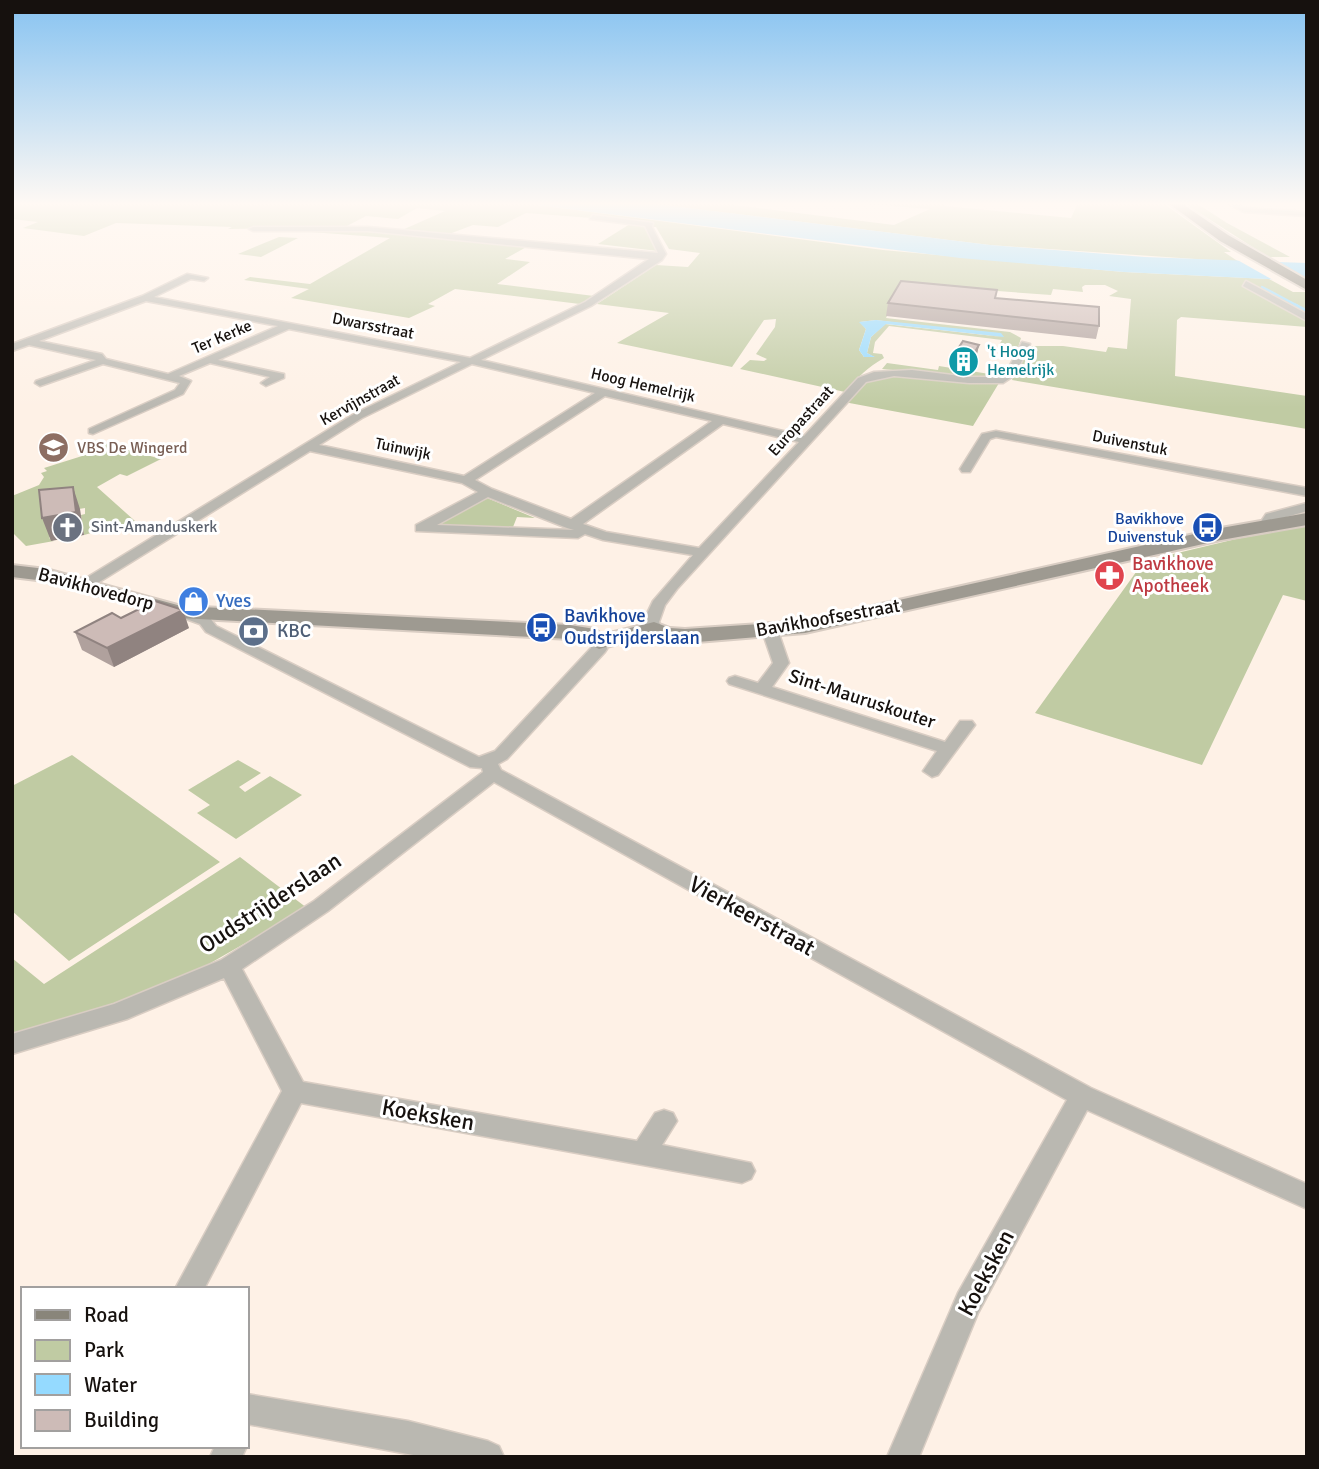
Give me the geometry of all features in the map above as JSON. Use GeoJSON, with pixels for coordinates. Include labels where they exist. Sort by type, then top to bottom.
{"type":"FeatureCollection","features":[{"type":"Feature","properties":{"kind":"main road"},"geometry":{"type":"LineString","coordinates":[[1282,272],[1307,286]]}},
{"type":"Feature","properties":{"kind":"street","name":"Kervijnstraat"},"geometry":{"type":"LineString","coordinates":[[83,586],[358,416],[588,304],[638,272]]}},
{"type":"Feature","properties":{"kind":"street"},"geometry":{"type":"LineString","coordinates":[[12,348],[145,298],[190,276],[204,278]]}},
{"type":"Feature","properties":{"kind":"street"},"geometry":{"type":"LineString","coordinates":[[1246,284],[1307,318]]}},
{"type":"Feature","properties":{"kind":"street","name":"Dwarsstraat"},"geometry":{"type":"LineString","coordinates":[[145,298],[471,361]]}},
{"type":"Feature","properties":{"kind":"street","name":"Ter Kerke"},"geometry":{"type":"LineString","coordinates":[[169,377],[287,326]]}},
{"type":"Feature","properties":{"kind":"street","name":"Ter Kerke"},"geometry":{"type":"LineString","coordinates":[[29,341],[98,356],[102,361],[186,381],[227,365]]}},
{"type":"Feature","properties":{"kind":"street","name":"Europastraat"},"geometry":{"type":"LineString","coordinates":[[654,628],[651,622],[658,604],[862,380],[870,376],[901,373],[1003,380],[1010,375],[1025,344]]}},
{"type":"Feature","properties":{"kind":"street"},"geometry":{"type":"LineString","coordinates":[[40,383],[102,361]]}},
{"type":"Feature","properties":{"kind":"street","name":"Hoog Hemelrijk"},"geometry":{"type":"LineString","coordinates":[[471,361],[807,440]]}},
{"type":"Feature","properties":{"kind":"street","name":"Ter Kerke"},"geometry":{"type":"LineString","coordinates":[[214,362],[279,376],[266,383]]}},
{"type":"Feature","properties":{"kind":"street","name":"Ter Kerke"},"geometry":{"type":"LineString","coordinates":[[93,431],[179,392],[186,381]]}},
{"type":"Feature","properties":{"kind":"street"},"geometry":{"type":"LineString","coordinates":[[466,480],[604,392]]}},
{"type":"Feature","properties":{"kind":"street"},"geometry":{"type":"LineString","coordinates":[[572,525],[721,420]]}},
{"type":"Feature","properties":{"kind":"street","name":"Duivenstuk"},"geometry":{"type":"LineString","coordinates":[[966,469],[986,436],[996,434],[1307,492]]}},
{"type":"Feature","properties":{"kind":"street","name":"Tuinwijk"},"geometry":{"type":"LineString","coordinates":[[310,447],[466,480],[487,492],[603,536]]}},
{"type":"Feature","properties":{"kind":"street","name":"Tuinwijk"},"geometry":{"type":"LineString","coordinates":[[487,492],[419,533],[603,536],[703,553]]}},
{"type":"Feature","properties":{"kind":"street","name":"Bavikhoofsestraat"},"geometry":{"type":"LineString","coordinates":[[1265,526],[1271,517],[1307,507]]}},
{"type":"Feature","properties":{"kind":"street","name":"Bavikhoofsestraat"},"geometry":{"type":"LineString","coordinates":[[599,642],[654,628],[665,634],[685,636],[771,631],[839,620],[1307,519]]}},
{"type":"Feature","properties":{"kind":"street","name":"Bavikhovedorp"},"geometry":{"type":"LineString","coordinates":[[12,571],[46,575],[214,620]]}},
{"type":"Feature","properties":{"kind":"street"},"geometry":{"type":"LineString","coordinates":[[214,620],[570,632],[586,634],[599,642]]}},
{"type":"Feature","properties":{"kind":"street","name":"Vierkeerstraat"},"geometry":{"type":"LineString","coordinates":[[214,620],[211,629],[468,760],[491,768],[1082,1096],[1307,1197]]}},
{"type":"Feature","properties":{"kind":"street","name":"Sint-Mauruskouter"},"geometry":{"type":"LineString","coordinates":[[762,689],[781,663],[771,631]]}},
{"type":"Feature","properties":{"kind":"street","name":"Oudstrijderslaan"},"geometry":{"type":"LineString","coordinates":[[12,1044],[119,1012],[229,966],[321,906],[491,768],[599,649],[599,642]]}},
{"type":"Feature","properties":{"kind":"street","name":"Sint-Mauruskouter"},"geometry":{"type":"LineString","coordinates":[[736,681],[949,749]]}},
{"type":"Feature","properties":{"kind":"street","name":"Sint-Mauruskouter"},"geometry":{"type":"LineString","coordinates":[[932,771],[966,726]]}},
{"type":"Feature","properties":{"kind":"street"},"geometry":{"type":"LineString","coordinates":[[190,1287],[295,1091],[229,966]]}},
{"type":"Feature","properties":{"kind":"street","name":"Koeksken"},"geometry":{"type":"LineString","coordinates":[[295,1091],[742,1171]]}},
{"type":"Feature","properties":{"kind":"street","name":"Koeksken"},"geometry":{"type":"LineString","coordinates":[[903,1457],[968,1303],[1082,1096]]}},
{"type":"Feature","properties":{"kind":"street"},"geometry":{"type":"LineString","coordinates":[[643,1153],[664,1121]]}},
{"type":"Feature","properties":{"kind":"street"},"geometry":{"type":"LineString","coordinates":[[248,1409],[408,1437],[488,1457]]}},
{"type":"Feature","properties":{"kind":"green space"},"geometry":{"type":"Polygon","coordinates":[[[332,272],[516,272],[497,284],[594,296],[580,304],[455,289],[428,304],[435,306],[409,318],[291,298],[309,289],[244,280],[250,277],[310,284],[332,272]]]}},
{"type":"Feature","properties":{"kind":"green space"},"geometry":{"type":"Polygon","coordinates":[[[646,272],[1119,272],[1269,279],[1293,292],[1307,292],[1307,327],[1181,317],[1177,320],[1175,376],[1307,396],[1307,429],[1012,380],[1023,352],[1029,346],[1063,346],[1106,352],[1108,347],[1127,349],[1131,299],[1109,296],[1118,291],[1105,285],[1085,285],[1082,287],[1083,292],[1053,289],[1051,295],[903,284],[886,318],[1010,332],[1021,338],[1017,351],[997,348],[1002,340],[889,326],[875,342],[873,353],[882,354],[884,358],[863,373],[845,392],[740,369],[750,360],[767,359],[756,354],[775,327],[776,319],[764,320],[732,367],[617,343],[669,313],[597,304],[646,272]],[[876,320],[860,322],[866,329],[859,350],[864,357],[874,357],[867,353],[871,337],[885,324],[1003,337],[876,320]]]}},
{"type":"Feature","properties":{"kind":"green space"},"geometry":{"type":"Polygon","coordinates":[[[887,363],[938,370],[939,366],[1002,376],[1001,380],[882,369],[887,363]]]}},
{"type":"Feature","properties":{"kind":"green space"},"geometry":{"type":"Polygon","coordinates":[[[892,375],[999,383],[973,426],[844,402],[866,381],[892,375]]]}},
{"type":"Feature","properties":{"kind":"green space"},"geometry":{"type":"Polygon","coordinates":[[[93,440],[161,459],[127,476],[120,474],[97,487],[135,521],[84,535],[81,515],[85,514],[85,508],[73,510],[49,538],[54,541],[26,546],[12,532],[12,496],[39,485],[44,477],[41,473],[47,471],[44,468],[98,451],[86,442],[93,440]]]}},
{"type":"Feature","properties":{"kind":"green space"},"geometry":{"type":"Polygon","coordinates":[[[487,498],[535,518],[517,517],[513,527],[441,525],[441,522],[487,498]]]}},
{"type":"Feature","properties":{"kind":"green space"},"geometry":{"type":"Polygon","coordinates":[[[1307,526],[1307,601],[1283,595],[1202,765],[1035,713],[1144,561],[1236,539],[1307,526]]]}},
{"type":"Feature","properties":{"kind":"green space"},"geometry":{"type":"Polygon","coordinates":[[[72,755],[220,862],[69,961],[12,911],[12,786],[72,755]]]}},
{"type":"Feature","properties":{"kind":"green space"},"geometry":{"type":"Polygon","coordinates":[[[238,760],[261,773],[239,787],[245,792],[270,776],[302,795],[236,839],[197,813],[210,805],[188,790],[238,760]]]}},
{"type":"Feature","properties":{"kind":"green space"},"geometry":{"type":"Polygon","coordinates":[[[240,857],[307,908],[179,981],[60,1021],[12,1033],[12,958],[44,984],[240,857]]]}},
{"type":"Feature","properties":{"kind":"water"},"geometry":{"type":"Polygon","coordinates":[[[1119,272],[1307,272],[1307,281],[1119,272]]]}},
{"type":"Feature","properties":{"kind":"water"},"geometry":{"type":"Polygon","coordinates":[[[876,320],[1001,333],[1004,337],[886,324],[871,337],[867,353],[875,357],[864,357],[859,350],[866,329],[859,322],[876,320]]]}},
{"type":"Feature","properties":{"kind":"pier"},"geometry":{"type":"Polygon","coordinates":[[[1258,272],[1294,272],[1307,279],[1307,284],[1278,283],[1258,272]]]}},
{"type":"Feature","properties":{"kind":"building"},"geometry":{"type":"Polygon","coordinates":[[[901,281],[997,290],[995,298],[1099,307],[1099,326],[888,303],[901,281]]]}},
{"type":"Feature","properties":{"kind":"building"},"geometry":{"type":"Polygon","coordinates":[[[963,341],[979,345],[970,360],[952,358],[963,341]]]}},
{"type":"Feature","properties":{"kind":"building"},"geometry":{"type":"Polygon","coordinates":[[[73,487],[76,512],[42,518],[39,490],[73,487]]]}},
{"type":"Feature","properties":{"kind":"building"},"geometry":{"type":"Polygon","coordinates":[[[155,601],[183,610],[107,648],[75,632],[112,613],[121,618],[155,601]]]}},
{"type":"Feature","properties":{"kind":"waterway"},"geometry":{"type":"LineString","coordinates":[[1262,287],[1298,306]]}},
{"type":"Feature","properties":{"kind":"waterway"},"geometry":{"type":"LineString","coordinates":[[1295,305],[1307,311]]}},
{"type":"Feature","properties":{"kind":"place","name":"'t Hoog Hemelrijk"},"geometry":{"type":"Point","coordinates":[964,361]}},
{"type":"Feature","properties":{"kind":"place","name":"VBS De Wingerd"},"geometry":{"type":"Point","coordinates":[54,448]}},
{"type":"Feature","properties":{"kind":"place","name":"Sint-Amanduskerk"},"geometry":{"type":"Point","coordinates":[68,527]}},
{"type":"Feature","properties":{"kind":"place","name":"Bavikhove Duivenstuk"},"geometry":{"type":"Point","coordinates":[1207,528]}},
{"type":"Feature","properties":{"kind":"place","name":"Bavikhove Apotheek"},"geometry":{"type":"Point","coordinates":[1109,575]}},
{"type":"Feature","properties":{"kind":"place","name":"Yves"},"geometry":{"type":"Point","coordinates":[193,601]}},
{"type":"Feature","properties":{"kind":"place","name":"Bavikhove Oudstrijderslaan"},"geometry":{"type":"Point","coordinates":[541,627]}},
{"type":"Feature","properties":{"kind":"place","name":"KBC"},"geometry":{"type":"Point","coordinates":[254,631]}}]}
